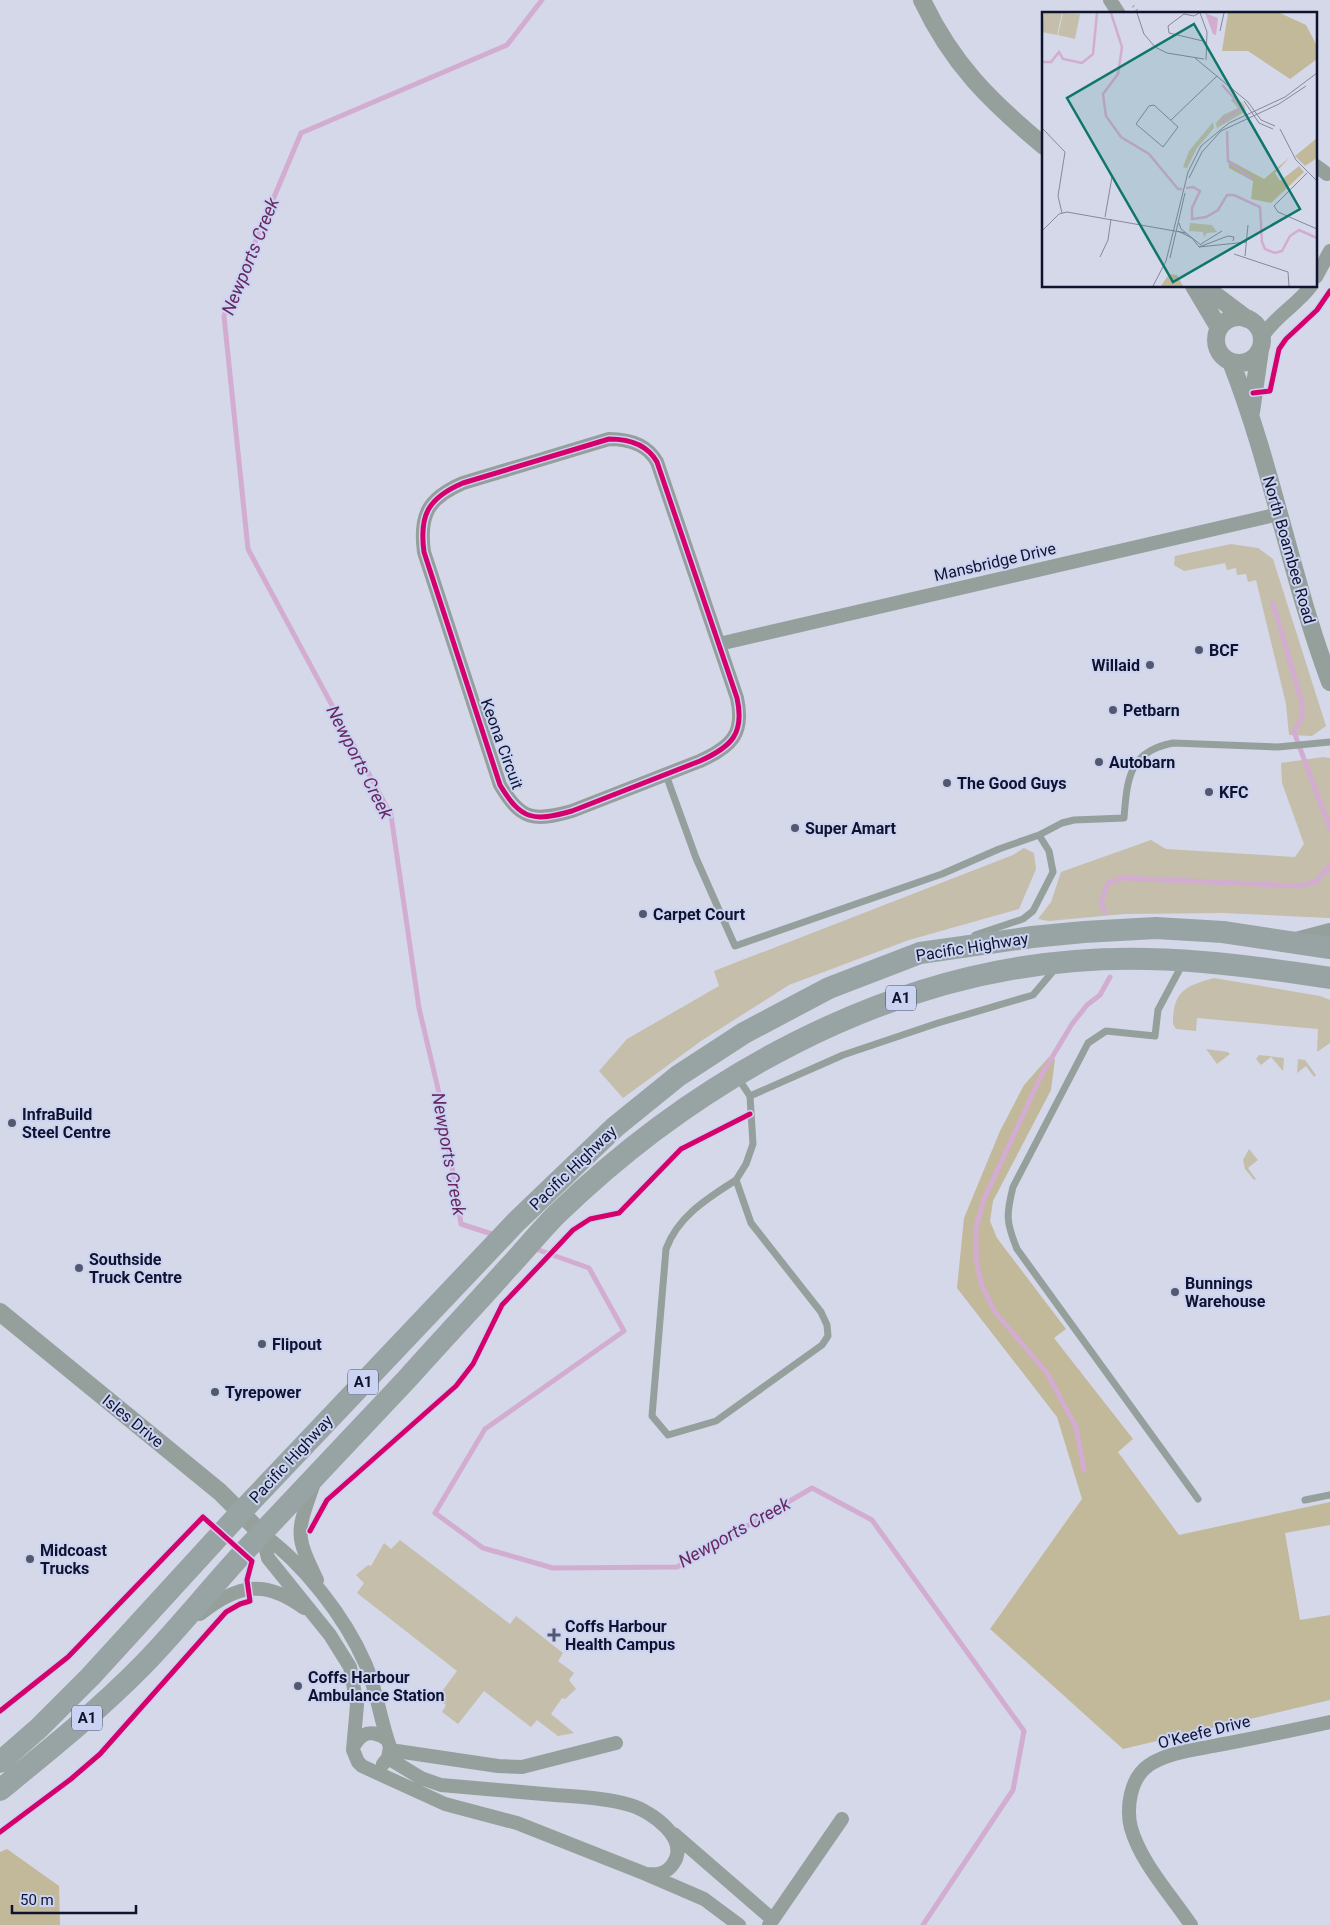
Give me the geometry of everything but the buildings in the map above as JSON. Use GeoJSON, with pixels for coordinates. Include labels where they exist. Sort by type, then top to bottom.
{"type":"FeatureCollection","features":[{"type":"Feature","properties":{"kind":"highway","name":"Pacific Highway"},"geometry":{"type":"LineString","coordinates":[[0,1762],[39,1728],[90,1678],[241,1512],[516,1222],[621,1122],[678,1076],[744,1033],[829,988],[920,953],[1084,932],[1156,928],[1223,932],[1330,948]]}},
{"type":"Feature","properties":{"kind":"highway","name":"Pacific Highway"},"geometry":{"type":"LineString","coordinates":[[0,1790],[84,1721],[167,1639],[540,1232],[614,1163],[660,1127],[737,1076],[814,1033],[875,1007],[920,991],[978,975],[1060,963],[1130,959],[1241,964],[1328,979]]}},
{"type":"Feature","properties":{"kind":"street"},"geometry":{"type":"LineString","coordinates":[[922,0],[940,35],[975,84],[993,103],[1042,144]]}},
{"type":"Feature","properties":{"kind":"street"},"geometry":{"type":"LineString","coordinates":[[1110,0],[1119,12]]}},
{"type":"Feature","properties":{"kind":"street"},"geometry":{"type":"LineString","coordinates":[[1318,273],[1330,251]]}},
{"type":"Feature","properties":{"kind":"street"},"geometry":{"type":"LineString","coordinates":[[1195,288],[1219,328]]}},
{"type":"Feature","properties":{"kind":"street"},"geometry":{"type":"LineString","coordinates":[[1206,288],[1249,320],[1260,331],[1261,344]]}},
{"type":"Feature","properties":{"kind":"street"},"geometry":{"type":"LineString","coordinates":[[1272,322],[1229,320],[1219,328],[1216,341],[1217,348],[1225,359],[1231,362],[1245,363],[1251,360],[1272,322],[1295,304],[1309,288]]}},
{"type":"Feature","properties":{"kind":"street","name":"North Boambee Road"},"geometry":{"type":"LineString","coordinates":[[1251,417],[1261,344]]}},
{"type":"Feature","properties":{"kind":"street","name":"North Boambee Road"},"geometry":{"type":"LineString","coordinates":[[1231,362],[1251,417],[1316,645],[1330,682]]}},
{"type":"Feature","properties":{"kind":"street","name":"Keona Circuit"},"geometry":{"type":"LineString","coordinates":[[609,438],[624,439],[652,452],[720,644],[740,710],[739,728],[731,742],[721,751],[666,775],[553,817],[533,817],[513,806],[500,785],[424,552],[421,532],[423,521],[433,502],[445,491],[609,438]]}},
{"type":"Feature","properties":{"kind":"street","name":"Mansbridge Drive"},"geometry":{"type":"LineString","coordinates":[[720,644],[1280,514]]}},
{"type":"Feature","properties":{"kind":"street"},"geometry":{"type":"LineString","coordinates":[[1290,943],[1330,932]]}},
{"type":"Feature","properties":{"kind":"street","name":"Isles Drive"},"geometry":{"type":"LineString","coordinates":[[0,1312],[220,1492],[262,1534]]}},
{"type":"Feature","properties":{"kind":"street"},"geometry":{"type":"LineString","coordinates":[[315,1478],[303,1515],[300,1540],[326,1599],[365,1662],[388,1749],[380,1766],[367,1768]]}},
{"type":"Feature","properties":{"kind":"street"},"geometry":{"type":"LineString","coordinates":[[262,1534],[290,1557],[326,1599]]}},
{"type":"Feature","properties":{"kind":"street"},"geometry":{"type":"LineString","coordinates":[[262,1534],[268,1558],[316,1617],[341,1651],[350,1667],[357,1705],[355,1757],[358,1762],[445,1804],[517,1823],[646,1874],[704,1899],[739,1925]]}},
{"type":"Feature","properties":{"kind":"street"},"geometry":{"type":"LineString","coordinates":[[167,1639],[218,1600],[232,1592],[249,1588],[263,1588],[277,1592],[316,1617]]}},
{"type":"Feature","properties":{"kind":"street","name":"O'Keefe Drive"},"geometry":{"type":"LineString","coordinates":[[1192,1925],[1142,1853],[1131,1828],[1129,1806],[1133,1787],[1140,1775],[1147,1766],[1178,1754],[1330,1722]]}},
{"type":"Feature","properties":{"kind":"street"},"geometry":{"type":"LineString","coordinates":[[355,1744],[362,1735],[374,1732],[388,1749],[431,1782],[615,1802],[640,1809],[666,1827],[770,1922],[842,1819]]}},
{"type":"Feature","properties":{"kind":"street"},"geometry":{"type":"LineString","coordinates":[[388,1749],[498,1766],[522,1767],[616,1743]]}},
{"type":"Feature","properties":{"kind":"street"},"geometry":{"type":"LineString","coordinates":[[646,1874],[664,1873],[678,1856],[675,1840],[666,1827]]}},
{"type":"Feature","properties":{"kind":"lane"},"geometry":{"type":"LineString","coordinates":[[666,775],[696,858],[735,946],[942,874],[999,849],[1039,835],[1062,823],[1074,820],[1124,818],[1131,772],[1144,754],[1157,746],[1173,743],[1286,746],[1330,742]]}},
{"type":"Feature","properties":{"kind":"lane"},"geometry":{"type":"LineString","coordinates":[[920,953],[1023,919],[1033,911],[1053,872],[1049,852],[1039,835]]}},
{"type":"Feature","properties":{"kind":"lane"},"geometry":{"type":"LineString","coordinates":[[1185,960],[1158,1010],[1155,1036],[1106,1031],[1088,1043],[1013,1187],[1008,1208],[1008,1226],[1017,1249],[1198,1499]]}},
{"type":"Feature","properties":{"kind":"lane"},"geometry":{"type":"LineString","coordinates":[[750,1096],[844,1055],[938,1023],[1033,995],[1060,963]]}},
{"type":"Feature","properties":{"kind":"lane"},"geometry":{"type":"LineString","coordinates":[[736,1180],[751,1223],[821,1312],[827,1325],[828,1336],[822,1345],[716,1421],[668,1435],[652,1416],[666,1249],[672,1233],[694,1210],[736,1180],[746,1164],[753,1144],[750,1096],[737,1076]]}},
{"type":"Feature","properties":{"kind":"lane"},"geometry":{"type":"LineString","coordinates":[[1305,1500],[1330,1495]]}},
{"type":"Feature","properties":{"kind":"shaded area"},"geometry":{"type":"Polygon","coordinates":[[[1231,544],[1258,548],[1273,559],[1326,726],[1312,736],[1289,735],[1286,704],[1256,580],[1248,582],[1246,574],[1237,575],[1236,568],[1227,570],[1225,563],[1184,571],[1174,565],[1175,556],[1231,544]]]}},
{"type":"Feature","properties":{"kind":"shaded area"},"geometry":{"type":"Polygon","coordinates":[[[1323,757],[1330,758],[1330,918],[1223,913],[1124,914],[1049,921],[1038,919],[1051,902],[1061,872],[1151,840],[1166,849],[1295,857],[1304,844],[1282,783],[1281,763],[1323,757]]]}},
{"type":"Feature","properties":{"kind":"shaded area"},"geometry":{"type":"Polygon","coordinates":[[[1024,848],[1034,853],[1036,869],[1019,909],[909,940],[789,985],[701,1041],[623,1098],[599,1071],[627,1039],[719,986],[714,971],[1013,855],[1024,848]]]}},
{"type":"Feature","properties":{"kind":"shaded area"},"geometry":{"type":"Polygon","coordinates":[[[1214,978],[1320,996],[1330,1000],[1330,1043],[1317,1052],[1318,1029],[1197,1018],[1196,1031],[1176,1029],[1173,1024],[1175,1004],[1178,997],[1182,992],[1195,984],[1214,978]]]}},
{"type":"Feature","properties":{"kind":"shaded area"},"geometry":{"type":"Polygon","coordinates":[[[1206,1049],[1228,1052],[1230,1054],[1217,1064],[1206,1049]]]}},
{"type":"Feature","properties":{"kind":"shaded area"},"geometry":{"type":"Polygon","coordinates":[[[1259,1055],[1284,1058],[1283,1071],[1271,1057],[1261,1065],[1256,1059],[1259,1055]]]}},
{"type":"Feature","properties":{"kind":"shaded area"},"geometry":{"type":"Polygon","coordinates":[[[1049,1057],[1055,1059],[1051,1090],[993,1201],[990,1221],[997,1238],[1066,1329],[1054,1338],[1133,1439],[1118,1452],[1179,1535],[1330,1502],[1330,1525],[1285,1533],[1300,1620],[1330,1615],[1330,1700],[1123,1749],[990,1629],[1082,1499],[1057,1417],[957,1288],[964,1218],[1000,1131],[1024,1085],[1049,1057]]]}},
{"type":"Feature","properties":{"kind":"shaded area"},"geometry":{"type":"Polygon","coordinates":[[[1298,1059],[1305,1060],[1316,1075],[1314,1077],[1306,1066],[1297,1073],[1298,1059]]]}},
{"type":"Feature","properties":{"kind":"shaded area"},"geometry":{"type":"Polygon","coordinates":[[[1249,1149],[1258,1160],[1248,1168],[1256,1179],[1254,1180],[1245,1169],[1243,1160],[1249,1149]]]}},
{"type":"Feature","properties":{"kind":"shaded area"},"geometry":{"type":"Polygon","coordinates":[[[400,1540],[510,1624],[516,1616],[563,1653],[558,1661],[574,1673],[569,1680],[576,1689],[565,1699],[562,1698],[551,1714],[574,1733],[558,1736],[537,1720],[531,1727],[484,1691],[458,1724],[442,1712],[446,1705],[437,1698],[457,1671],[357,1593],[364,1583],[356,1575],[368,1565],[371,1566],[384,1543],[391,1549],[400,1540]]]}},
{"type":"Feature","properties":{"kind":"shaded area"},"geometry":{"type":"Polygon","coordinates":[[[7,1849],[59,1886],[60,1925],[0,1925],[0,1852],[7,1849]]]}},
{"type":"Feature","properties":{"kind":"waterway","name":"Newports Creek"},"geometry":{"type":"LineString","coordinates":[[495,1235],[461,1224],[443,1110],[419,1008],[391,815],[248,549],[224,316],[301,133],[507,45],[542,0]]}},
{"type":"Feature","properties":{"kind":"waterway"},"geometry":{"type":"LineString","coordinates":[[1273,603],[1302,703],[1302,717],[1294,732],[1330,829]]}},
{"type":"Feature","properties":{"kind":"waterway"},"geometry":{"type":"LineString","coordinates":[[1105,912],[1101,903],[1108,883],[1122,878],[1299,886],[1316,882],[1330,865]]}},
{"type":"Feature","properties":{"kind":"waterway"},"geometry":{"type":"LineString","coordinates":[[1084,1470],[1076,1427],[1047,1373],[995,1312],[982,1286],[976,1260],[976,1227],[984,1199],[1042,1074],[1072,1024],[1087,1005],[1100,995],[1110,977]]}},
{"type":"Feature","properties":{"kind":"waterway","name":"Newports Creek"},"geometry":{"type":"LineString","coordinates":[[533,1248],[589,1268],[624,1331],[485,1429],[435,1513],[483,1548],[553,1568],[677,1567],[812,1488],[872,1520],[1024,1731],[1013,1790],[923,1925]]}},
{"type":"Feature","properties":{"kind":"cycle path"},"geometry":{"type":"LineString","coordinates":[[1253,393],[1270,391],[1279,349],[1286,339],[1317,310],[1330,291]]}},
{"type":"Feature","properties":{"kind":"cycle path"},"geometry":{"type":"LineString","coordinates":[[609,439],[624,440],[637,444],[648,451],[657,462],[737,698],[739,721],[733,738],[711,756],[572,811],[538,817],[522,812],[500,785],[424,552],[423,528],[428,509],[434,502],[441,495],[463,483],[609,439]]}},
{"type":"Feature","properties":{"kind":"cycle path"},"geometry":{"type":"LineString","coordinates":[[310,1531],[327,1500],[456,1386],[473,1364],[502,1305],[573,1230],[590,1219],[619,1213],[681,1149],[750,1114]]}},
{"type":"Feature","properties":{"kind":"cycle path"},"geometry":{"type":"LineString","coordinates":[[0,1711],[68,1657],[203,1517],[252,1561],[247,1580],[250,1601],[226,1612],[100,1754],[71,1779],[0,1832]]}},
{"type":"Feature","properties":{"kind":"place","name":"BCF"},"geometry":{"type":"Point","coordinates":[1199,650]}},
{"type":"Feature","properties":{"kind":"place","name":"Willaid"},"geometry":{"type":"Point","coordinates":[1150,665]}},
{"type":"Feature","properties":{"kind":"place","name":"Petbarn"},"geometry":{"type":"Point","coordinates":[1113,710]}},
{"type":"Feature","properties":{"kind":"place","name":"Autobarn"},"geometry":{"type":"Point","coordinates":[1099,762]}},
{"type":"Feature","properties":{"kind":"place","name":"The Good Guys"},"geometry":{"type":"Point","coordinates":[947,783]}},
{"type":"Feature","properties":{"kind":"place","name":"KFC"},"geometry":{"type":"Point","coordinates":[1209,792]}},
{"type":"Feature","properties":{"kind":"place","name":"Super Amart"},"geometry":{"type":"Point","coordinates":[795,828]}},
{"type":"Feature","properties":{"kind":"place","name":"Carpet Court"},"geometry":{"type":"Point","coordinates":[643,914]}},
{"type":"Feature","properties":{"kind":"place","name":"InfraBuild Steel Centre"},"geometry":{"type":"Point","coordinates":[12,1123]}},
{"type":"Feature","properties":{"kind":"place","name":"Southside Truck Centre"},"geometry":{"type":"Point","coordinates":[79,1268]}},
{"type":"Feature","properties":{"kind":"place","name":"Bunnings Warehouse"},"geometry":{"type":"Point","coordinates":[1175,1292]}},
{"type":"Feature","properties":{"kind":"place","name":"Flipout"},"geometry":{"type":"Point","coordinates":[262,1344]}},
{"type":"Feature","properties":{"kind":"place","name":"Tyrepower"},"geometry":{"type":"Point","coordinates":[215,1392]}},
{"type":"Feature","properties":{"kind":"place","name":"Midcoast Trucks"},"geometry":{"type":"Point","coordinates":[30,1559]}},
{"type":"Feature","properties":{"kind":"place","name":"Coffs Harbour Health Campus"},"geometry":{"type":"Point","coordinates":[554,1635]}},
{"type":"Feature","properties":{"kind":"place","name":"Coffs Harbour Ambulance Station"},"geometry":{"type":"Point","coordinates":[298,1686]}}]}
